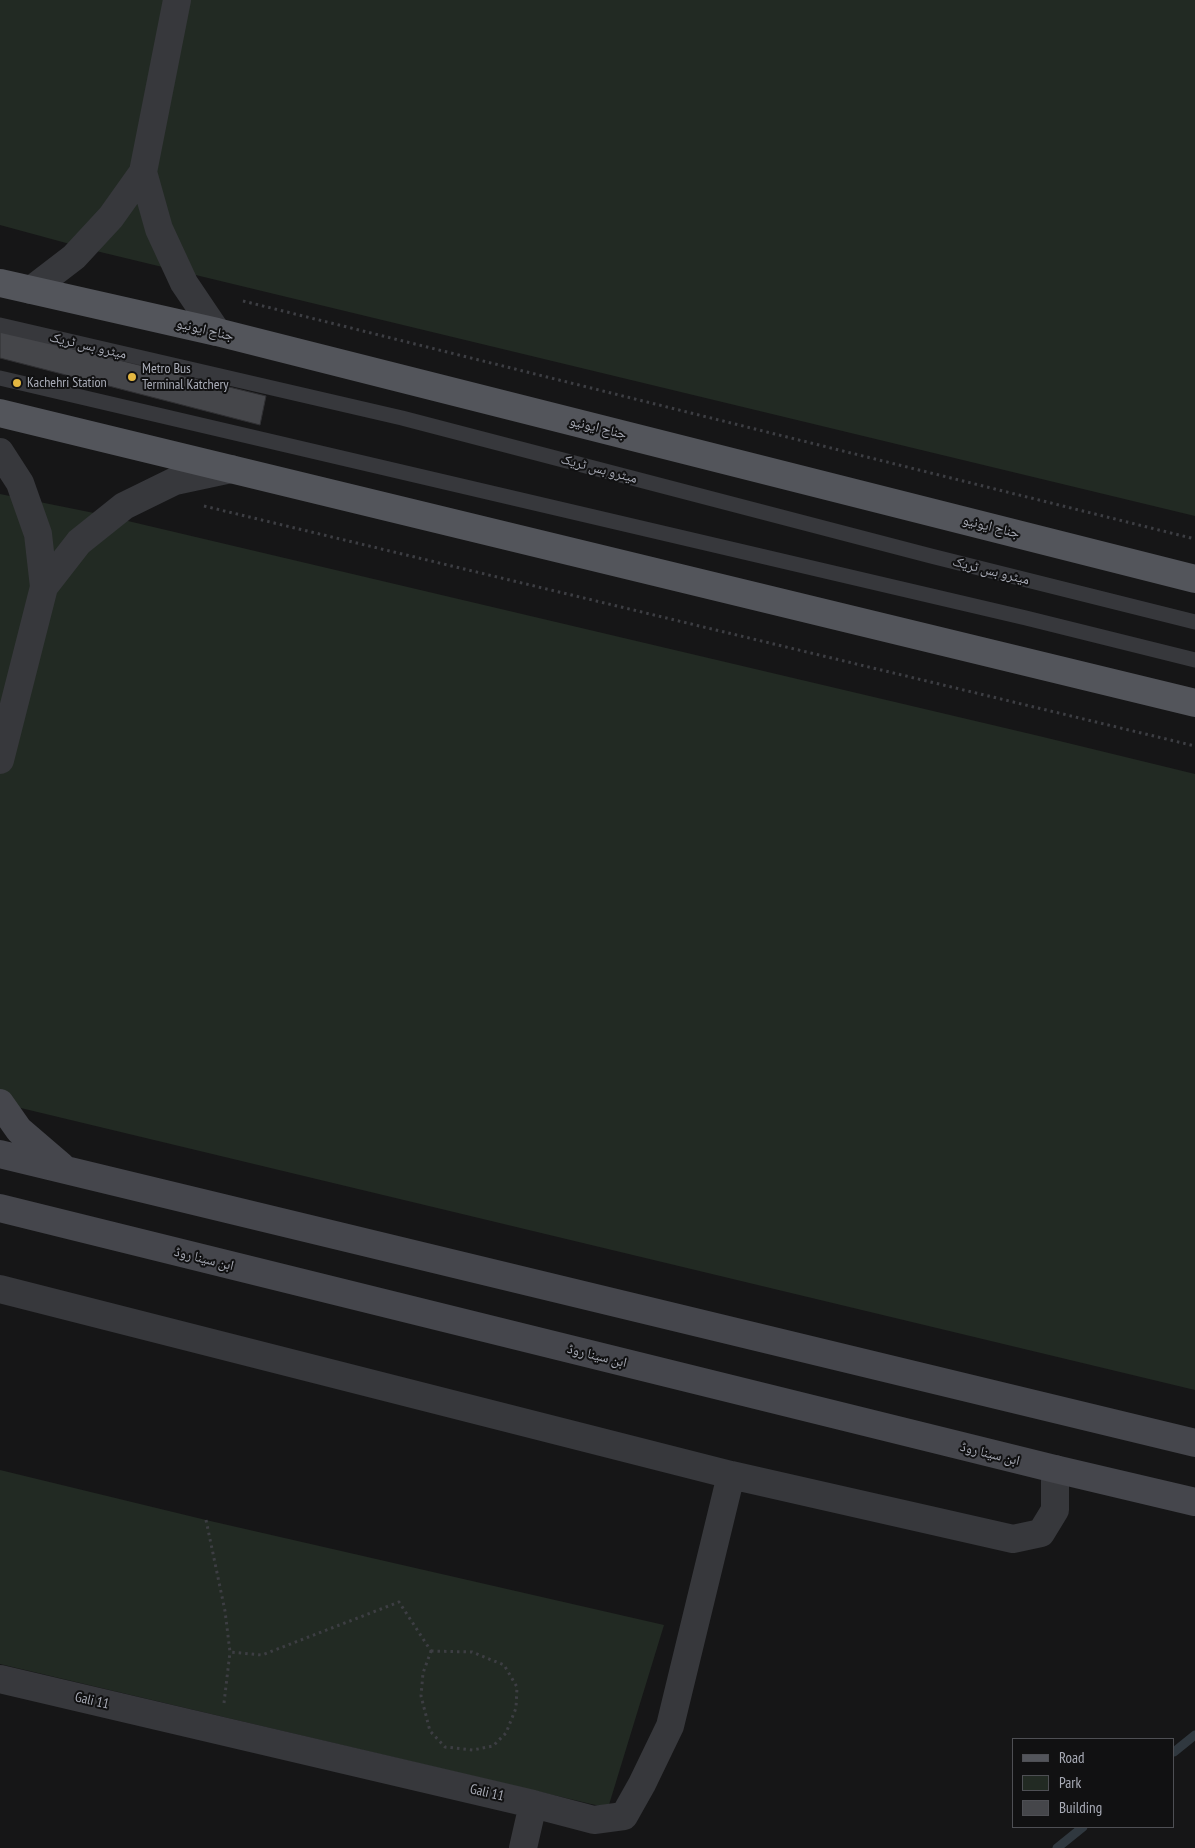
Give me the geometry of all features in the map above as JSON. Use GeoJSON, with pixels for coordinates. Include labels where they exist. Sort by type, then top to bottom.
{"type":"FeatureCollection","features":[{"type":"Feature","properties":{"kind":"main road","name":"جناح ایونیو"},"geometry":{"type":"LineString","coordinates":[[0,283],[217,332],[1195,579]]}},
{"type":"Feature","properties":{"kind":"main road"},"geometry":{"type":"LineString","coordinates":[[0,413],[1195,703]]}},
{"type":"Feature","properties":{"kind":"main road"},"geometry":{"type":"LineString","coordinates":[[0,1103],[20,1130],[64,1169]]}},
{"type":"Feature","properties":{"kind":"main road"},"geometry":{"type":"LineString","coordinates":[[0,1154],[1195,1442]]}},
{"type":"Feature","properties":{"kind":"main road","name":"ابن سینا روڈ"},"geometry":{"type":"LineString","coordinates":[[0,1208],[1055,1470],[1195,1502]]}},
{"type":"Feature","properties":{"kind":"street"},"geometry":{"type":"LineString","coordinates":[[31,290],[74,256],[111,217],[143,172],[177,0]]}},
{"type":"Feature","properties":{"kind":"street"},"geometry":{"type":"LineString","coordinates":[[143,172],[159,229],[184,283],[217,332]]}},
{"type":"Feature","properties":{"kind":"street"},"geometry":{"type":"LineString","coordinates":[[0,452],[20,483],[38,534],[44,587],[0,760]]}},
{"type":"Feature","properties":{"kind":"street"},"geometry":{"type":"LineString","coordinates":[[44,587],[80,542],[124,506],[175,482],[231,469]]}},
{"type":"Feature","properties":{"kind":"street"},"geometry":{"type":"LineString","coordinates":[[0,1289],[731,1475],[1013,1539],[1042,1532],[1055,1510],[1055,1470]]}},
{"type":"Feature","properties":{"kind":"street","name":"Gali 11"},"geometry":{"type":"LineString","coordinates":[[0,1679],[594,1820],[624,1816],[670,1726],[731,1475]]}},
{"type":"Feature","properties":{"kind":"street"},"geometry":{"type":"LineString","coordinates":[[523,1848],[533,1804]]}},
{"type":"Feature","properties":{"kind":"lane","name":"میٹرو بس ٹریک"},"geometry":{"type":"LineString","coordinates":[[0,325],[402,418],[931,556],[1195,622]]}},
{"type":"Feature","properties":{"kind":"lane"},"geometry":{"type":"LineString","coordinates":[[0,378],[1026,618],[1195,660]]}},
{"type":"Feature","properties":{"kind":"path"},"geometry":{"type":"LineString","coordinates":[[242,301],[1195,539]]}},
{"type":"Feature","properties":{"kind":"path"},"geometry":{"type":"LineString","coordinates":[[195,504],[1195,746]]}},
{"type":"Feature","properties":{"kind":"path"},"geometry":{"type":"LineString","coordinates":[[206,1520],[225,1611],[230,1652],[222,1731]]}},
{"type":"Feature","properties":{"kind":"path"},"geometry":{"type":"LineString","coordinates":[[230,1652],[262,1655],[400,1602],[431,1651]]}},
{"type":"Feature","properties":{"kind":"path"},"geometry":{"type":"LineString","coordinates":[[431,1651],[472,1652],[504,1665],[517,1688],[516,1708],[506,1733],[493,1746],[473,1750],[445,1747],[430,1732],[421,1696],[423,1673],[431,1651]]}},
{"type":"Feature","properties":{"kind":"green space"},"geometry":{"type":"Polygon","coordinates":[[[0,0],[1195,0],[1195,516],[92,250],[0,225],[0,0]]]}},
{"type":"Feature","properties":{"kind":"green space"},"geometry":{"type":"Polygon","coordinates":[[[0,494],[94,513],[1195,774],[1195,1390],[0,1103],[0,494]]]}},
{"type":"Feature","properties":{"kind":"green space"},"geometry":{"type":"Polygon","coordinates":[[[0,1470],[206,1520],[664,1625],[608,1808],[0,1664],[0,1470]]]}},
{"type":"Feature","properties":{"kind":"building","name":"Metro Bus Terminal Katchery"},"geometry":{"type":"Polygon","coordinates":[[[0,331],[266,396],[260,425],[0,358],[0,331]]]}},
{"type":"Feature","properties":{"kind":"waterway"},"geometry":{"type":"LineString","coordinates":[[1175,1751],[1195,1735]]}},
{"type":"Feature","properties":{"kind":"waterway"},"geometry":{"type":"LineString","coordinates":[[1057,1848],[1082,1828]]}},
{"type":"Feature","properties":{"kind":"place","name":"Metro Bus Terminal Katchery"},"geometry":{"type":"Point","coordinates":[132,377]}},
{"type":"Feature","properties":{"kind":"place","name":"Kachehri Station"},"geometry":{"type":"Point","coordinates":[17,383]}}]}
